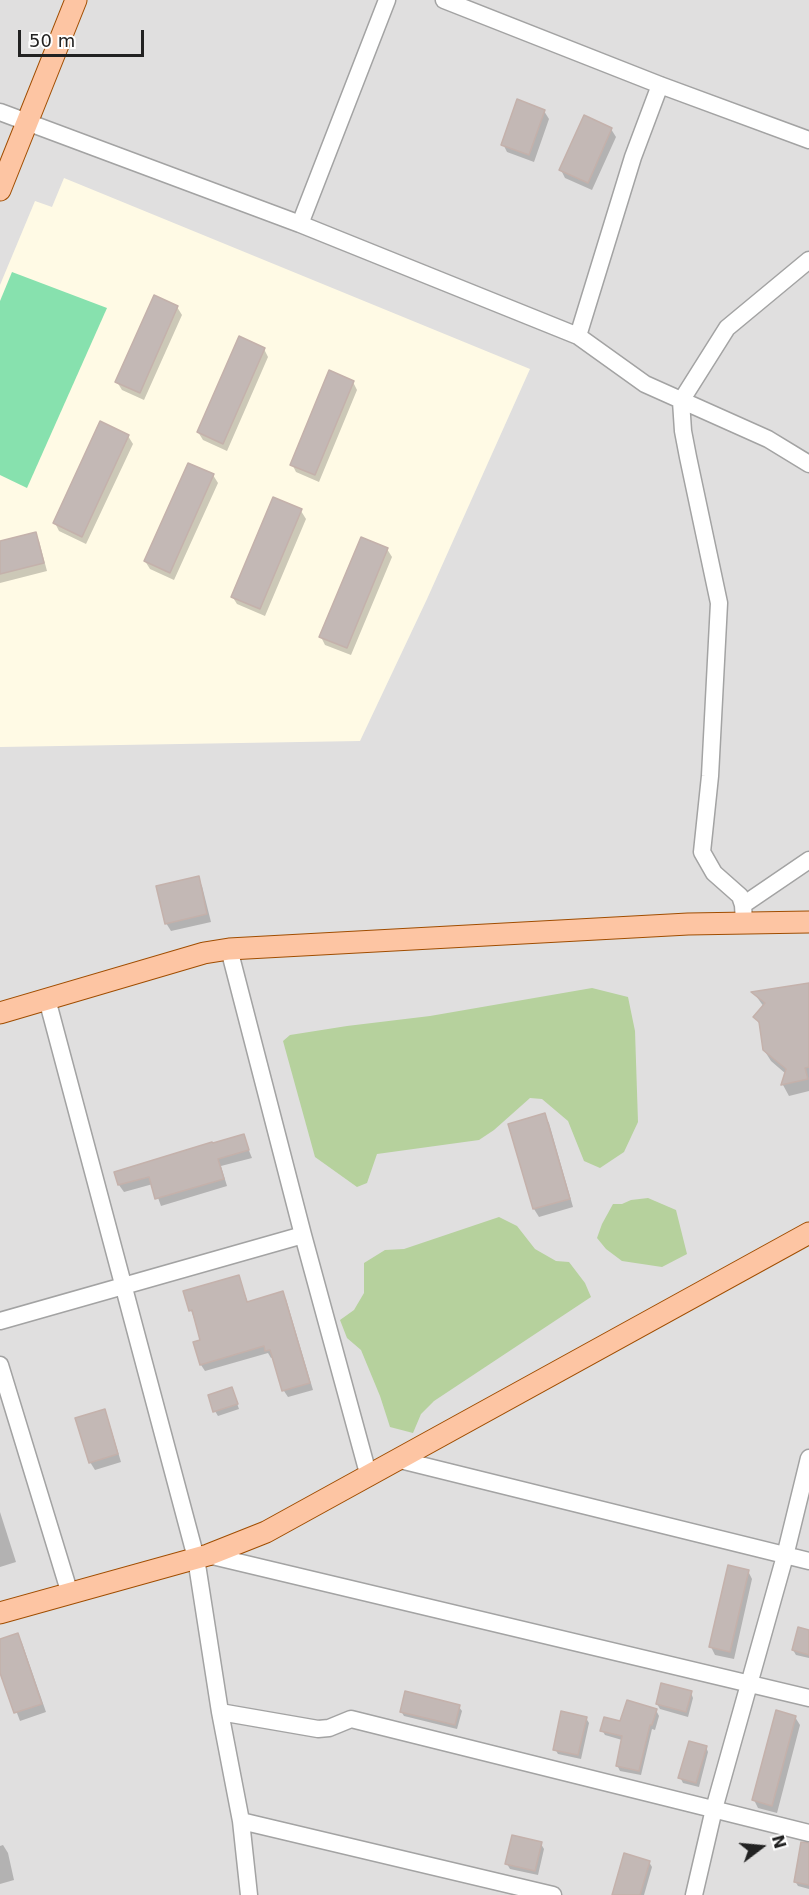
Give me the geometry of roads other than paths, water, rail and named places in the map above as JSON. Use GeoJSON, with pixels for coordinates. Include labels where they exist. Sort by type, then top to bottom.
{"type":"FeatureCollection","features":[{"type":"Feature","properties":{"kind":"main road"},"geometry":{"type":"LineString","coordinates":[[0,190],[76,0]]}},
{"type":"Feature","properties":{"kind":"main road"},"geometry":{"type":"LineString","coordinates":[[0,1013],[204,953],[229,949],[743,914],[809,922]]}},
{"type":"Feature","properties":{"kind":"main road"},"geometry":{"type":"LineString","coordinates":[[0,1613],[202,1557],[266,1532],[809,1233]]}},
{"type":"Feature","properties":{"kind":"street"},"geometry":{"type":"LineString","coordinates":[[300,224],[387,0]]}},
{"type":"Feature","properties":{"kind":"street"},"geometry":{"type":"LineString","coordinates":[[444,0],[660,85],[809,140]]}},
{"type":"Feature","properties":{"kind":"street"},"geometry":{"type":"LineString","coordinates":[[578,336],[633,157],[660,85]]}},
{"type":"Feature","properties":{"kind":"street"},"geometry":{"type":"LineString","coordinates":[[0,112],[300,224],[578,336],[645,384],[775,442],[809,464]]}},
{"type":"Feature","properties":{"kind":"street"},"geometry":{"type":"LineString","coordinates":[[809,260],[727,328],[681,400],[683,431],[719,603],[710,776],[702,852],[714,873],[738,895],[743,914],[809,860]]}},
{"type":"Feature","properties":{"kind":"street"},"geometry":{"type":"LineString","coordinates":[[229,949],[369,1477]]}},
{"type":"Feature","properties":{"kind":"street"},"geometry":{"type":"LineString","coordinates":[[47,999],[125,1285],[157,1416],[202,1557],[220,1712],[241,1821],[249,1895]]}},
{"type":"Feature","properties":{"kind":"street"},"geometry":{"type":"LineString","coordinates":[[0,1321],[303,1235]]}},
{"type":"Feature","properties":{"kind":"street"},"geometry":{"type":"LineString","coordinates":[[0,1365],[70,1594]]}},
{"type":"Feature","properties":{"kind":"street"},"geometry":{"type":"LineString","coordinates":[[694,1895],[714,1809],[785,1556],[809,1458]]}},
{"type":"Feature","properties":{"kind":"street"},"geometry":{"type":"LineString","coordinates":[[400,1460],[809,1562]]}},
{"type":"Feature","properties":{"kind":"street"},"geometry":{"type":"LineString","coordinates":[[202,1557],[809,1698]]}},
{"type":"Feature","properties":{"kind":"street"},"geometry":{"type":"LineString","coordinates":[[220,1712],[318,1729],[329,1728],[351,1719],[809,1833]]}},
{"type":"Feature","properties":{"kind":"street"},"geometry":{"type":"LineString","coordinates":[[241,1821],[553,1895]]}}]}
